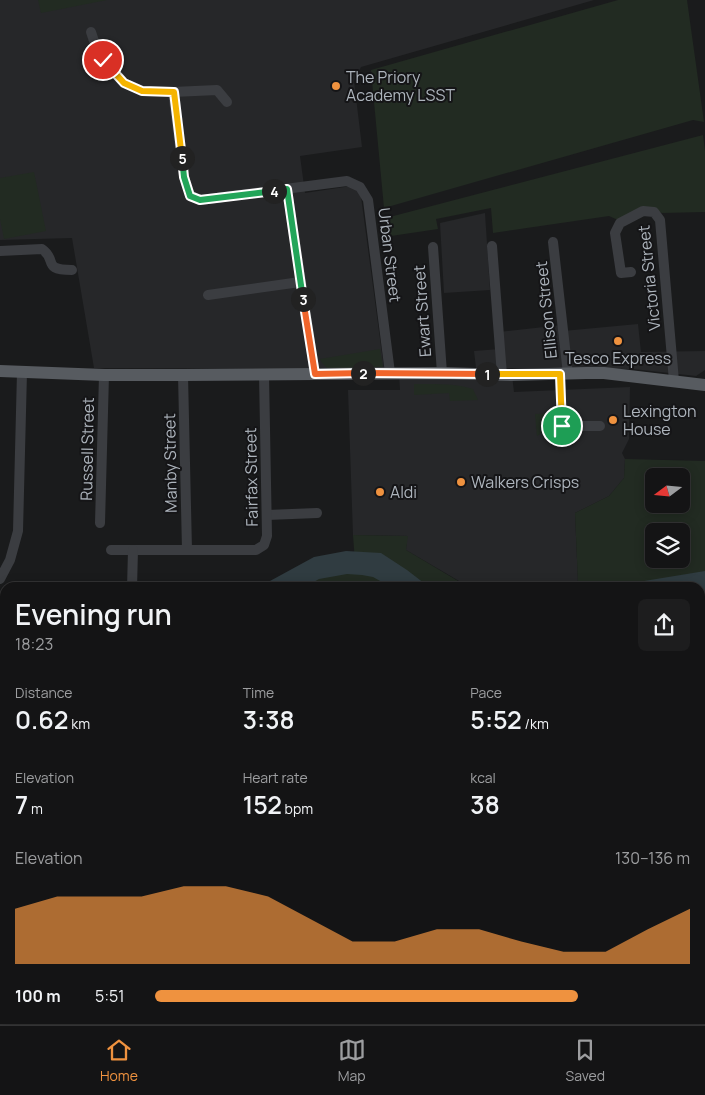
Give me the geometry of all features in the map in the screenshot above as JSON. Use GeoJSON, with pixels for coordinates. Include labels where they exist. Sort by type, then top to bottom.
{"type":"FeatureCollection","features":[{"type":"Feature","properties":{"kind":"main road"},"geometry":{"type":"LineString","coordinates":[[0,371],[104,375],[442,373],[502,375],[604,373],[704,384]]}},
{"type":"Feature","properties":{"kind":"street"},"geometry":{"type":"LineString","coordinates":[[91,32],[97,50],[124,83],[142,91],[217,90],[227,102]]}},
{"type":"Feature","properties":{"kind":"street","name":"Urban Street"},"geometry":{"type":"LineString","coordinates":[[174,92],[184,177],[190,196],[200,200],[347,181],[360,187],[368,200],[390,373]]}},
{"type":"Feature","properties":{"kind":"street"},"geometry":{"type":"LineString","coordinates":[[287,189],[315,374]]}},
{"type":"Feature","properties":{"kind":"street","name":"Victoria Street"},"geometry":{"type":"LineString","coordinates":[[631,272],[621,273],[616,233],[620,224],[644,211],[654,212],[660,220],[674,381]]}},
{"type":"Feature","properties":{"kind":"street","name":"Ellison Street"},"geometry":{"type":"LineString","coordinates":[[553,242],[564,374],[562,426]]}},
{"type":"Feature","properties":{"kind":"street"},"geometry":{"type":"LineString","coordinates":[[492,246],[502,375]]}},
{"type":"Feature","properties":{"kind":"street","name":"Ewart Street"},"geometry":{"type":"LineString","coordinates":[[433,247],[442,373]]}},
{"type":"Feature","properties":{"kind":"street"},"geometry":{"type":"LineString","coordinates":[[0,252],[42,249],[47,252],[51,265],[58,270],[72,270]]}},
{"type":"Feature","properties":{"kind":"street"},"geometry":{"type":"LineString","coordinates":[[208,295],[300,282]]}},
{"type":"Feature","properties":{"kind":"street"},"geometry":{"type":"LineString","coordinates":[[0,579],[10,560],[18,531],[22,372]]}},
{"type":"Feature","properties":{"kind":"street","name":"Fairfax Street"},"geometry":{"type":"LineString","coordinates":[[111,550],[256,550],[264,544],[267,536],[267,516],[264,374]]}},
{"type":"Feature","properties":{"kind":"street","name":"Russell Street"},"geometry":{"type":"LineString","coordinates":[[100,523],[104,375]]}},
{"type":"Feature","properties":{"kind":"street","name":"Manby Street"},"geometry":{"type":"LineString","coordinates":[[183,375],[187,550]]}},
{"type":"Feature","properties":{"kind":"street"},"geometry":{"type":"LineString","coordinates":[[548,433],[554,426],[600,426]]}},
{"type":"Feature","properties":{"kind":"street"},"geometry":{"type":"LineString","coordinates":[[267,516],[316,513]]}},
{"type":"Feature","properties":{"kind":"street"},"geometry":{"type":"LineString","coordinates":[[132,582],[133,550]]}},
{"type":"Feature","properties":{"kind":"shaded area"},"geometry":{"type":"Polygon","coordinates":[[[0,0],[594,0],[361,67],[354,81],[362,147],[300,156],[305,193],[351,186],[360,189],[384,369],[94,368],[72,238],[0,240],[0,0]]]}},
{"type":"Feature","properties":{"kind":"shaded area"},"geometry":{"type":"Polygon","coordinates":[[[38,0],[107,0],[41,13],[38,0]]]}},
{"type":"Feature","properties":{"kind":"shaded area"},"geometry":{"type":"Polygon","coordinates":[[[618,0],[687,0],[704,122],[693,120],[384,208],[371,70],[618,0]]]}},
{"type":"Feature","properties":{"kind":"shaded area"},"geometry":{"type":"Polygon","coordinates":[[[703,135],[705,151],[705,212],[662,213],[656,210],[618,220],[609,216],[493,233],[491,208],[436,219],[438,229],[384,237],[382,219],[703,135]]]}},
{"type":"Feature","properties":{"kind":"shaded area"},"geometry":{"type":"Polygon","coordinates":[[[34,172],[46,231],[4,239],[0,219],[0,178],[34,172]]]}},
{"type":"Feature","properties":{"kind":"shaded area"},"geometry":{"type":"Polygon","coordinates":[[[485,213],[490,290],[444,293],[440,223],[485,213]]]}},
{"type":"Feature","properties":{"kind":"shaded area"},"geometry":{"type":"Polygon","coordinates":[[[638,324],[641,352],[705,351],[705,370],[696,376],[633,369],[476,368],[474,351],[500,349],[499,332],[562,325],[563,331],[638,324]]]}},
{"type":"Feature","properties":{"kind":"shaded area"},"geometry":{"type":"Polygon","coordinates":[[[380,349],[383,367],[328,369],[320,359],[380,349]]]}},
{"type":"Feature","properties":{"kind":"shaded area"},"geometry":{"type":"Polygon","coordinates":[[[399,373],[512,375],[514,392],[630,387],[629,439],[622,453],[625,459],[624,478],[609,496],[575,513],[578,582],[464,582],[406,550],[407,536],[353,535],[348,390],[400,390],[399,373]]]}},
{"type":"Feature","properties":{"kind":"shaded area"},"geometry":{"type":"Polygon","coordinates":[[[414,384],[444,384],[466,387],[473,389],[478,400],[450,401],[449,393],[414,395],[414,384]]]}},
{"type":"Feature","properties":{"kind":"shaded area"},"geometry":{"type":"Polygon","coordinates":[[[554,413],[548,426],[537,436],[535,414],[554,413]]]}},
{"type":"Feature","properties":{"kind":"shaded area"},"geometry":{"type":"Polygon","coordinates":[[[625,459],[705,461],[705,582],[578,582],[575,513],[609,496],[624,478],[625,459]]]}},
{"type":"Feature","properties":{"kind":"shaded area"},"geometry":{"type":"Polygon","coordinates":[[[353,535],[408,536],[406,550],[458,581],[464,582],[297,582],[355,562],[353,535]]]}},
{"type":"Feature","properties":{"kind":"shaded area"},"geometry":{"type":"Polygon","coordinates":[[[346,551],[381,553],[423,582],[382,582],[373,577],[347,574],[319,579],[314,582],[266,582],[314,557],[346,551]]]}},
{"type":"Feature","properties":{"kind":"shaded area"},"geometry":{"type":"Polygon","coordinates":[[[705,571],[705,582],[638,582],[705,571]]]}},
{"type":"Feature","properties":{"kind":"shaded area"},"geometry":{"type":"Polygon","coordinates":[[[216,1024],[328,1025],[216,1025],[216,1024]]]}},
{"type":"Feature","properties":{"kind":"shaded area"},"geometry":{"type":"Polygon","coordinates":[[[550,1024],[551,1025],[0,1025],[550,1024]]]}},
{"type":"Feature","properties":{"kind":"place","name":"The Priory Academy LSST"},"geometry":{"type":"Point","coordinates":[336,86]}},
{"type":"Feature","properties":{"kind":"place","name":"Tesco Express"},"geometry":{"type":"Point","coordinates":[618,341]}},
{"type":"Feature","properties":{"kind":"place","name":"Lexington House"},"geometry":{"type":"Point","coordinates":[613,420]}},
{"type":"Feature","properties":{"kind":"place","name":"Walkers Crisps"},"geometry":{"type":"Point","coordinates":[461,482]}},
{"type":"Feature","properties":{"kind":"place","name":"Aldi"},"geometry":{"type":"Point","coordinates":[380,492]}},
{"type":"Feature","properties":{"kind":"route"},"geometry":{"type":"LineString","coordinates":[[103,60],[124,83],[142,91],[174,92],[184,177],[190,196],[200,200],[287,189],[315,374],[560,374],[562,426]]}}]}
